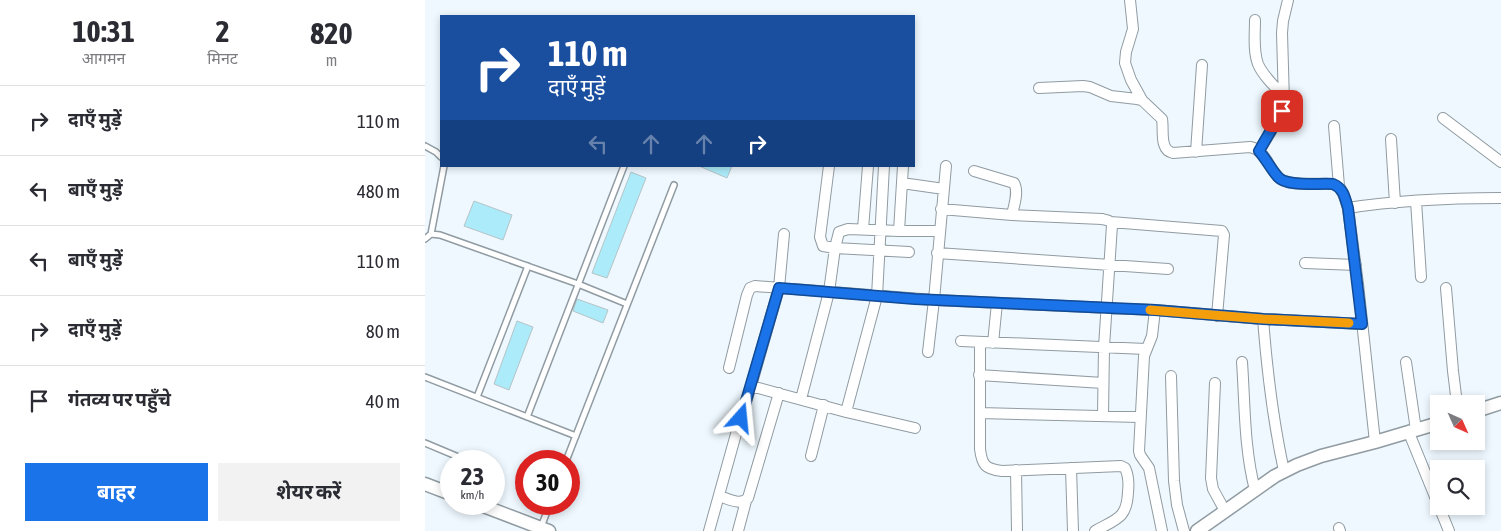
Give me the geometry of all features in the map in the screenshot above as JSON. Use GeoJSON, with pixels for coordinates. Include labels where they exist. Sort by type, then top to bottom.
{"type":"FeatureCollection","features":[{"type":"Feature","properties":{"kind":"street"},"geometry":{"type":"LineString","coordinates":[[1130,0],[1133,29],[1126,52],[1125,63],[1131,80],[1142,100],[1162,119],[1164,147],[1166,149],[1173,153],[1255,148],[1279,178],[1284,181],[1339,186]]}},
{"type":"Feature","properties":{"kind":"street"},"geometry":{"type":"LineString","coordinates":[[1259,151],[1282,111],[1284,96],[1282,33],[1288,0]]}},
{"type":"Feature","properties":{"kind":"street"},"geometry":{"type":"LineString","coordinates":[[1255,20],[1258,63],[1263,72],[1284,96]]}},
{"type":"Feature","properties":{"kind":"street"},"geometry":{"type":"LineString","coordinates":[[1196,152],[1202,65]]}},
{"type":"Feature","properties":{"kind":"street"},"geometry":{"type":"LineString","coordinates":[[1039,88],[1083,86],[1111,96],[1142,100]]}},
{"type":"Feature","properties":{"kind":"street"},"geometry":{"type":"LineString","coordinates":[[1443,118],[1501,162]]}},
{"type":"Feature","properties":{"kind":"street"},"geometry":{"type":"LineString","coordinates":[[1334,126],[1339,186],[1348,208],[1356,265],[1375,442]]}},
{"type":"Feature","properties":{"kind":"street"},"geometry":{"type":"LineString","coordinates":[[1391,138],[1395,203]]}},
{"type":"Feature","properties":{"kind":"street"},"geometry":{"type":"LineString","coordinates":[[928,352],[946,166]]}},
{"type":"Feature","properties":{"kind":"street"},"geometry":{"type":"LineString","coordinates":[[829,167],[820,237],[823,246],[826,248],[909,252]]}},
{"type":"Feature","properties":{"kind":"street"},"geometry":{"type":"LineString","coordinates":[[863,229],[868,167]]}},
{"type":"Feature","properties":{"kind":"street"},"geometry":{"type":"LineString","coordinates":[[846,412],[877,296],[884,167]]}},
{"type":"Feature","properties":{"kind":"street"},"geometry":{"type":"LineString","coordinates":[[899,231],[903,167]]}},
{"type":"Feature","properties":{"kind":"street"},"geometry":{"type":"LineString","coordinates":[[974,171],[1014,183],[1017,193],[1013,215]]}},
{"type":"Feature","properties":{"kind":"street"},"geometry":{"type":"LineString","coordinates":[[902,183],[943,189]]}},
{"type":"Feature","properties":{"kind":"street"},"geometry":{"type":"LineString","coordinates":[[1348,208],[1373,204],[1458,198],[1501,198]]}},
{"type":"Feature","properties":{"kind":"street"},"geometry":{"type":"LineString","coordinates":[[1417,201],[1421,277]]}},
{"type":"Feature","properties":{"kind":"street"},"geometry":{"type":"LineString","coordinates":[[941,209],[1013,215],[1102,219],[1111,222],[1222,230],[1224,235],[1217,316]]}},
{"type":"Feature","properties":{"kind":"street"},"geometry":{"type":"LineString","coordinates":[[1103,416],[1104,348],[1111,222]]}},
{"type":"Feature","properties":{"kind":"street"},"geometry":{"type":"LineString","coordinates":[[801,399],[829,292],[839,232],[848,228],[939,231]]}},
{"type":"Feature","properties":{"kind":"street"},"geometry":{"type":"LineString","coordinates":[[709,531],[779,288],[784,234]]}},
{"type":"Feature","properties":{"kind":"street"},"geometry":{"type":"LineString","coordinates":[[937,253],[1168,270]]}},
{"type":"Feature","properties":{"kind":"street"},"geometry":{"type":"LineString","coordinates":[[1305,264],[1356,265]]}},
{"type":"Feature","properties":{"kind":"street"},"geometry":{"type":"LineString","coordinates":[[729,368],[747,294],[750,288],[755,286],[997,304],[1155,310],[1217,316],[1362,324]]}},
{"type":"Feature","properties":{"kind":"street"},"geometry":{"type":"LineString","coordinates":[[1445,288],[1456,395]]}},
{"type":"Feature","properties":{"kind":"street"},"geometry":{"type":"LineString","coordinates":[[993,343],[997,304]]}},
{"type":"Feature","properties":{"kind":"street"},"geometry":{"type":"LineString","coordinates":[[1155,310],[1152,336],[1144,356],[1139,451],[1140,456],[1149,468],[1162,531]]}},
{"type":"Feature","properties":{"kind":"street"},"geometry":{"type":"LineString","coordinates":[[1263,319],[1275,429],[1284,471]]}},
{"type":"Feature","properties":{"kind":"street"},"geometry":{"type":"LineString","coordinates":[[961,341],[1146,349]]}},
{"type":"Feature","properties":{"kind":"street"},"geometry":{"type":"LineString","coordinates":[[980,342],[980,449],[981,459],[985,466],[991,470],[1121,466],[1125,468],[1128,473],[1128,501],[1125,511],[1095,531]]}},
{"type":"Feature","properties":{"kind":"street"},"geometry":{"type":"LineString","coordinates":[[1242,362],[1247,450],[1255,490]]}},
{"type":"Feature","properties":{"kind":"street"},"geometry":{"type":"LineString","coordinates":[[1406,362],[1412,432],[1449,531]]}},
{"type":"Feature","properties":{"kind":"street"},"geometry":{"type":"LineString","coordinates":[[979,375],[1103,383]]}},
{"type":"Feature","properties":{"kind":"street"},"geometry":{"type":"LineString","coordinates":[[1171,376],[1174,481],[1177,505],[1184,531]]}},
{"type":"Feature","properties":{"kind":"street"},"geometry":{"type":"LineString","coordinates":[[1215,383],[1211,478],[1213,490],[1225,511]]}},
{"type":"Feature","properties":{"kind":"street"},"geometry":{"type":"LineString","coordinates":[[751,386],[846,412],[915,428]]}},
{"type":"Feature","properties":{"kind":"street"},"geometry":{"type":"LineString","coordinates":[[738,531],[779,393]]}},
{"type":"Feature","properties":{"kind":"street"},"geometry":{"type":"LineString","coordinates":[[1485,408],[1501,404]]}},
{"type":"Feature","properties":{"kind":"street"},"geometry":{"type":"LineString","coordinates":[[811,456],[824,406]]}},
{"type":"Feature","properties":{"kind":"street"},"geometry":{"type":"LineString","coordinates":[[980,413],[1140,417]]}},
{"type":"Feature","properties":{"kind":"street"},"geometry":{"type":"LineString","coordinates":[[1204,529],[1225,511],[1284,471],[1321,456],[1430,426]]}},
{"type":"Feature","properties":{"kind":"street"},"geometry":{"type":"LineString","coordinates":[[1071,468],[1073,531]]}},
{"type":"Feature","properties":{"kind":"street"},"geometry":{"type":"LineString","coordinates":[[1016,470],[1017,531]]}},
{"type":"Feature","properties":{"kind":"street"},"geometry":{"type":"LineString","coordinates":[[425,484],[440,490]]}},
{"type":"Feature","properties":{"kind":"street"},"geometry":{"type":"LineString","coordinates":[[719,496],[737,502],[746,501]]}},
{"type":"Feature","properties":{"kind":"street"},"geometry":{"type":"LineString","coordinates":[[505,514],[545,529]]}},
{"type":"Feature","properties":{"kind":"lane"},"geometry":{"type":"LineString","coordinates":[[425,146],[440,156]]}},
{"type":"Feature","properties":{"kind":"lane"},"geometry":{"type":"LineString","coordinates":[[425,239],[431,234],[445,167]]}},
{"type":"Feature","properties":{"kind":"lane"},"geometry":{"type":"LineString","coordinates":[[527,417],[624,167]]}},
{"type":"Feature","properties":{"kind":"lane"},"geometry":{"type":"LineString","coordinates":[[570,450],[674,185]]}},
{"type":"Feature","properties":{"kind":"lane"},"geometry":{"type":"LineString","coordinates":[[431,234],[440,235],[528,266],[627,304]]}},
{"type":"Feature","properties":{"kind":"lane"},"geometry":{"type":"LineString","coordinates":[[477,398],[528,266]]}},
{"type":"Feature","properties":{"kind":"lane"},"geometry":{"type":"LineString","coordinates":[[425,377],[576,436]]}},
{"type":"Feature","properties":{"kind":"lane"},"geometry":{"type":"LineString","coordinates":[[425,443],[442,450]]}},
{"type":"Feature","properties":{"kind":"lane"},"geometry":{"type":"LineString","coordinates":[[545,529],[548,515]]}},
{"type":"Feature","properties":{"kind":"building"},"geometry":{"type":"Polygon","coordinates":[[[701,167],[732,167],[727,178],[701,167]]]}},
{"type":"Feature","properties":{"kind":"building"},"geometry":{"type":"Polygon","coordinates":[[[631,172],[646,178],[607,278],[592,273],[631,172]]]}},
{"type":"Feature","properties":{"kind":"building"},"geometry":{"type":"Polygon","coordinates":[[[474,201],[512,215],[503,240],[464,226],[474,201]]]}},
{"type":"Feature","properties":{"kind":"building"},"geometry":{"type":"Polygon","coordinates":[[[577,299],[608,310],[603,323],[573,311],[577,299]]]}},
{"type":"Feature","properties":{"kind":"building"},"geometry":{"type":"Polygon","coordinates":[[[517,321],[533,327],[509,390],[494,384],[517,321]]]}},
{"type":"Feature","properties":{"kind":"slow traffic"},"geometry":{"type":"LineString","coordinates":[[1150,310],[1263,319],[1349,323]]}},
{"type":"Feature","properties":{"kind":"route"},"geometry":{"type":"LineString","coordinates":[[741,418],[779,288],[915,299],[1155,310],[1263,319],[1362,324],[1348,208],[1339,186],[1284,181],[1279,178],[1259,151],[1282,111]]}}]}
